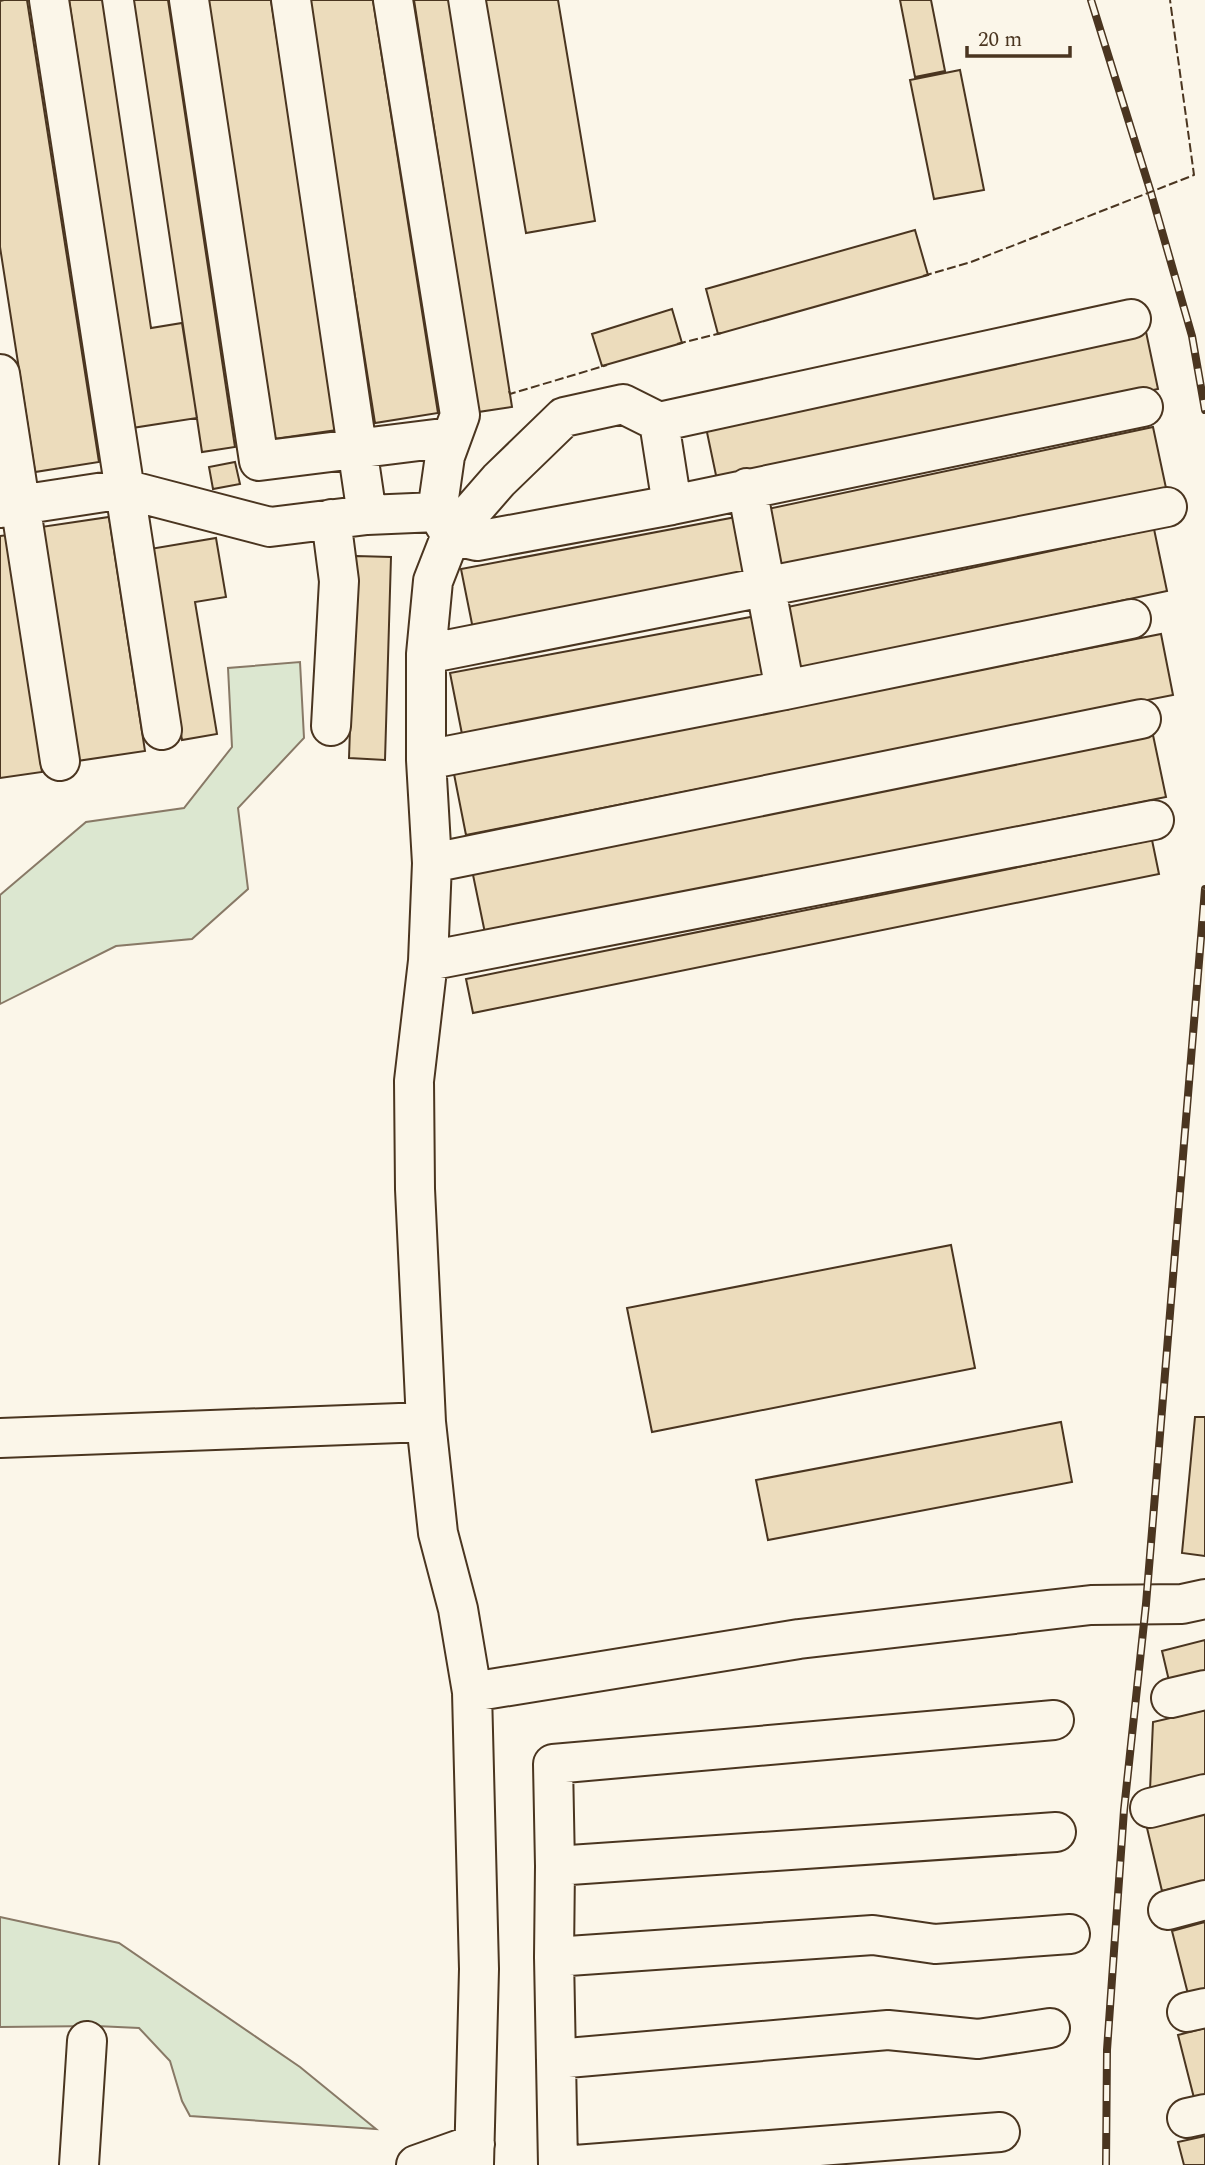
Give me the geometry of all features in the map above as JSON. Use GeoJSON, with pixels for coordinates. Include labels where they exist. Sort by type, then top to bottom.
{"type":"FeatureCollection","features":[{"type":"Feature","properties":{"kind":"street"},"geometry":{"type":"LineString","coordinates":[[49,0],[162,730]]}},
{"type":"Feature","properties":{"kind":"street"},"geometry":{"type":"LineString","coordinates":[[189,0],[259,461],[451,437]]}},
{"type":"Feature","properties":{"kind":"street"},"geometry":{"type":"LineString","coordinates":[[291,0],[358,448],[339,581],[331,726]]}},
{"type":"Feature","properties":{"kind":"street"},"geometry":{"type":"LineString","coordinates":[[393,0],[460,415],[445,456],[444,524],[433,581],[426,654],[426,760],[432,863],[428,961],[414,1081],[415,1189],[426,1422],[438,1533],[458,1609],[472,1692],[479,1969],[475,2154],[416,2165]]}},
{"type":"Feature","properties":{"kind":"street"},"geometry":{"type":"LineString","coordinates":[[444,524],[499,480],[564,417],[623,404],[659,422],[1131,318]]}},
{"type":"Feature","properties":{"kind":"street"},"geometry":{"type":"LineString","coordinates":[[0,374],[10,507],[61,761]]}},
{"type":"Feature","properties":{"kind":"street"},"geometry":{"type":"LineString","coordinates":[[10,507],[124,489],[270,527],[349,517],[444,524],[477,541],[672,505],[1143,407]]}},
{"type":"Feature","properties":{"kind":"street"},"geometry":{"type":"LineString","coordinates":[[659,422],[672,505]]}},
{"type":"Feature","properties":{"kind":"street"},"geometry":{"type":"LineString","coordinates":[[747,488],[785,690]]}},
{"type":"Feature","properties":{"kind":"street"},"geometry":{"type":"LineString","coordinates":[[426,654],[1167,507]]}},
{"type":"Feature","properties":{"kind":"street"},"geometry":{"type":"LineString","coordinates":[[426,760],[1130,619]]}},
{"type":"Feature","properties":{"kind":"street"},"geometry":{"type":"LineString","coordinates":[[432,863],[1141,719]]}},
{"type":"Feature","properties":{"kind":"street"},"geometry":{"type":"LineString","coordinates":[[428,961],[1154,820]]}},
{"type":"Feature","properties":{"kind":"street"},"geometry":{"type":"LineString","coordinates":[[0,1438],[426,1422]]}},
{"type":"Feature","properties":{"kind":"street"},"geometry":{"type":"LineString","coordinates":[[472,1692],[799,1639],[1091,1605],[1182,1604],[1205,1599]]}},
{"type":"Feature","properties":{"kind":"street"},"geometry":{"type":"LineString","coordinates":[[558,2165],[553,1764],[1055,1720]]}},
{"type":"Feature","properties":{"kind":"street"},"geometry":{"type":"LineString","coordinates":[[1150,1808],[1205,1794]]}},
{"type":"Feature","properties":{"kind":"street"},"geometry":{"type":"LineString","coordinates":[[555,1866],[1056,1832]]}},
{"type":"Feature","properties":{"kind":"street"},"geometry":{"type":"LineString","coordinates":[[1168,1910],[1205,1900]]}},
{"type":"Feature","properties":{"kind":"street"},"geometry":{"type":"LineString","coordinates":[[554,1957],[873,1935],[935,1944],[1070,1934]]}},
{"type":"Feature","properties":{"kind":"street"},"geometry":{"type":"LineString","coordinates":[[556,2059],[888,2030],[978,2039],[1050,2028]]}},
{"type":"Feature","properties":{"kind":"street"},"geometry":{"type":"LineString","coordinates":[[79,2165],[87,2041]]}},
{"type":"Feature","properties":{"kind":"street"},"geometry":{"type":"LineString","coordinates":[[575,2165],[1000,2132]]}},
{"type":"Feature","properties":{"kind":"green space"},"geometry":{"type":"Polygon","coordinates":[[[300,662],[304,738],[238,808],[248,889],[192,939],[116,946],[0,1004],[0,895],[86,822],[184,808],[232,747],[228,668],[300,662]]]}},
{"type":"Feature","properties":{"kind":"green space"},"geometry":{"type":"Polygon","coordinates":[[[0,1917],[119,1943],[300,2067],[376,2129],[190,2116],[182,2101],[170,2061],[139,2028],[0,2027],[0,1917]]]}},
{"type":"Feature","properties":{"kind":"building"},"geometry":{"type":"Polygon","coordinates":[[[27,0],[99,462],[35,472],[0,247],[0,1],[27,0]]]}},
{"type":"Feature","properties":{"kind":"building"},"geometry":{"type":"Polygon","coordinates":[[[69,0],[102,0],[151,328],[182,323],[197,418],[132,428],[69,0]]]}},
{"type":"Feature","properties":{"kind":"building"},"geometry":{"type":"Polygon","coordinates":[[[134,0],[168,0],[235,447],[202,452],[134,0]]]}},
{"type":"Feature","properties":{"kind":"building"},"geometry":{"type":"Polygon","coordinates":[[[206,0],[271,0],[337,430],[274,439],[206,0]]]}},
{"type":"Feature","properties":{"kind":"building"},"geometry":{"type":"Polygon","coordinates":[[[308,0],[373,0],[438,413],[375,423],[308,0]]]}},
{"type":"Feature","properties":{"kind":"building"},"geometry":{"type":"Polygon","coordinates":[[[414,0],[448,0],[512,407],[478,412],[414,0]]]}},
{"type":"Feature","properties":{"kind":"building"},"geometry":{"type":"Polygon","coordinates":[[[486,0],[558,0],[595,221],[526,233],[486,0]]]}},
{"type":"Feature","properties":{"kind":"building"},"geometry":{"type":"Polygon","coordinates":[[[900,0],[931,0],[945,71],[915,77],[900,0]]]}},
{"type":"Feature","properties":{"kind":"building"},"geometry":{"type":"Polygon","coordinates":[[[960,70],[984,190],[934,199],[910,80],[960,70]]]}},
{"type":"Feature","properties":{"kind":"building"},"geometry":{"type":"Polygon","coordinates":[[[915,230],[928,275],[718,334],[706,289],[915,230]]]}},
{"type":"Feature","properties":{"kind":"building"},"geometry":{"type":"Polygon","coordinates":[[[672,309],[682,343],[602,366],[592,334],[672,309]]]}},
{"type":"Feature","properties":{"kind":"building"},"geometry":{"type":"Polygon","coordinates":[[[1145,327],[1158,389],[717,480],[704,418],[1145,327]]]}},
{"type":"Feature","properties":{"kind":"building"},"geometry":{"type":"Polygon","coordinates":[[[1153,427],[1166,488],[776,571],[763,510],[1153,427]]]}},
{"type":"Feature","properties":{"kind":"building"},"geometry":{"type":"Polygon","coordinates":[[[235,462],[240,484],[213,489],[209,467],[235,462]]]}},
{"type":"Feature","properties":{"kind":"building"},"geometry":{"type":"Polygon","coordinates":[[[109,517],[145,751],[77,761],[41,527],[109,517]]]}},
{"type":"Feature","properties":{"kind":"building"},"geometry":{"type":"Polygon","coordinates":[[[736,517],[747,577],[473,629],[461,569],[736,517]]]}},
{"type":"Feature","properties":{"kind":"building"},"geometry":{"type":"Polygon","coordinates":[[[1154,529],[1167,591],[796,670],[783,608],[1154,529]]]}},
{"type":"Feature","properties":{"kind":"building"},"geometry":{"type":"Polygon","coordinates":[[[8,535],[42,772],[0,778],[0,536],[8,535]]]}},
{"type":"Feature","properties":{"kind":"building"},"geometry":{"type":"Polygon","coordinates":[[[216,538],[226,597],[195,602],[217,734],[182,740],[150,549],[216,538]]]}},
{"type":"Feature","properties":{"kind":"building"},"geometry":{"type":"Polygon","coordinates":[[[356,556],[391,557],[385,760],[349,758],[356,556]]]}},
{"type":"Feature","properties":{"kind":"building"},"geometry":{"type":"Polygon","coordinates":[[[756,616],[767,678],[462,734],[450,673],[756,616]]]}},
{"type":"Feature","properties":{"kind":"building"},"geometry":{"type":"Polygon","coordinates":[[[1161,634],[1173,695],[466,835],[454,774],[1161,634]]]}},
{"type":"Feature","properties":{"kind":"building"},"geometry":{"type":"Polygon","coordinates":[[[1153,735],[1166,797],[485,933],[472,870],[1153,735]]]}},
{"type":"Feature","properties":{"kind":"building"},"geometry":{"type":"Polygon","coordinates":[[[1152,840],[1159,874],[473,1013],[466,979],[1152,840]]]}},
{"type":"Feature","properties":{"kind":"building"},"geometry":{"type":"Polygon","coordinates":[[[951,1245],[975,1368],[652,1432],[627,1308],[951,1245]]]}},
{"type":"Feature","properties":{"kind":"building"},"geometry":{"type":"Polygon","coordinates":[[[1195,1417],[1205,1417],[1205,1556],[1182,1553],[1195,1417]]]}},
{"type":"Feature","properties":{"kind":"building"},"geometry":{"type":"Polygon","coordinates":[[[1061,1422],[1072,1482],[768,1540],[756,1480],[1061,1422]]]}},
{"type":"Feature","properties":{"kind":"building"},"geometry":{"type":"Polygon","coordinates":[[[1205,1640],[1205,1676],[1170,1685],[1162,1651],[1205,1640]]]}},
{"type":"Feature","properties":{"kind":"building"},"geometry":{"type":"Polygon","coordinates":[[[1205,1710],[1205,1777],[1150,1790],[1153,1722],[1205,1710]]]}},
{"type":"Feature","properties":{"kind":"building"},"geometry":{"type":"Polygon","coordinates":[[[1205,1814],[1205,1881],[1162,1891],[1147,1828],[1205,1814]]]}},
{"type":"Feature","properties":{"kind":"building"},"geometry":{"type":"Polygon","coordinates":[[[1205,1922],[1205,1990],[1188,1994],[1172,1931],[1205,1922]]]}},
{"type":"Feature","properties":{"kind":"building"},"geometry":{"type":"Polygon","coordinates":[[[1205,2028],[1205,2095],[1194,2098],[1178,2035],[1205,2028]]]}},
{"type":"Feature","properties":{"kind":"building"},"geometry":{"type":"Polygon","coordinates":[[[1205,2136],[1205,2165],[1184,2165],[1178,2142],[1205,2136]]]}},
{"type":"Feature","properties":{"kind":"railway"},"geometry":{"type":"LineString","coordinates":[[1091,0],[1192,336],[1205,410]]}},
{"type":"Feature","properties":{"kind":"railway"},"geometry":{"type":"LineString","coordinates":[[1106,2165],[1107,2050],[1124,1810],[1146,1604],[1205,889]]}},
{"type":"Feature","properties":{"kind":"fence"},"geometry":{"type":"LineString","coordinates":[[923,276],[971,262],[1194,175],[1170,0]]}},
{"type":"Feature","properties":{"kind":"fence"},"geometry":{"type":"LineString","coordinates":[[677,344],[721,333]]}},
{"type":"Feature","properties":{"kind":"fence"},"geometry":{"type":"LineString","coordinates":[[509,391],[510,394],[607,365]]}}]}
